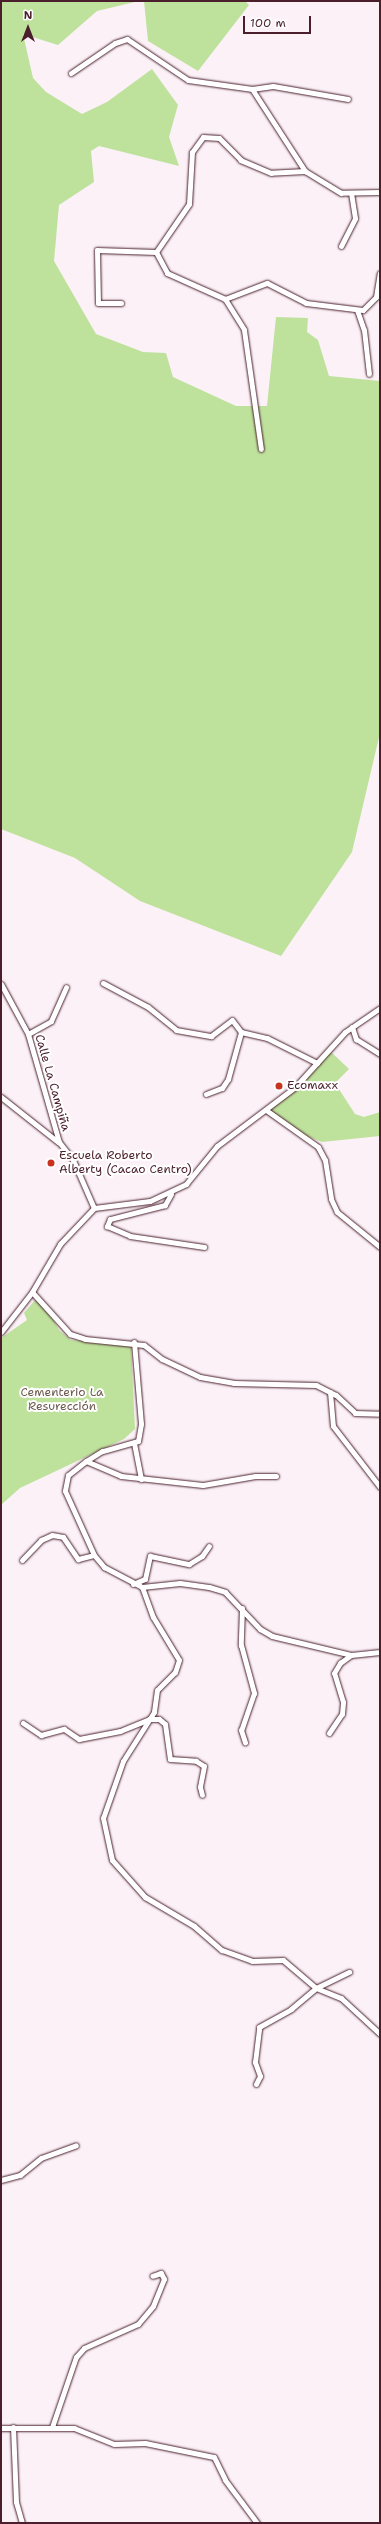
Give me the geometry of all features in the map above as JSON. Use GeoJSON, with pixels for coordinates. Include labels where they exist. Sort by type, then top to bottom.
{"type":"FeatureCollection","features":[{"type":"Feature","properties":{"kind":"street"},"geometry":{"type":"LineString","coordinates":[[71,73],[115,43],[127,39],[188,80],[252,89],[273,86],[348,99]]}},
{"type":"Feature","properties":{"kind":"street"},"geometry":{"type":"LineString","coordinates":[[252,89],[305,171],[328,188],[351,193],[380,192]]}},
{"type":"Feature","properties":{"kind":"street"},"geometry":{"type":"LineString","coordinates":[[156,252],[189,204],[192,152],[203,137],[219,138],[241,160],[271,173],[305,171]]}},
{"type":"Feature","properties":{"kind":"street"},"geometry":{"type":"LineString","coordinates":[[341,246],[355,218],[351,193]]}},
{"type":"Feature","properties":{"kind":"street"},"geometry":{"type":"LineString","coordinates":[[121,303],[98,303],[97,250],[156,252]]}},
{"type":"Feature","properties":{"kind":"street"},"geometry":{"type":"LineString","coordinates":[[156,252],[167,273],[225,299],[244,330],[261,449]]}},
{"type":"Feature","properties":{"kind":"street"},"geometry":{"type":"LineString","coordinates":[[225,299],[267,283],[306,304],[357,310],[371,304],[380,273]]}},
{"type":"Feature","properties":{"kind":"street"},"geometry":{"type":"LineString","coordinates":[[357,310],[364,330],[369,374]]}},
{"type":"Feature","properties":{"kind":"street"},"geometry":{"type":"LineString","coordinates":[[103,983],[148,1007],[176,1030],[211,1036],[232,1020],[241,1032],[267,1038],[317,1063]]}},
{"type":"Feature","properties":{"kind":"street","name":"Calle La Campiña"},"geometry":{"type":"LineString","coordinates":[[1,984],[28,1034],[59,1142],[73,1160],[94,1208]]}},
{"type":"Feature","properties":{"kind":"street"},"geometry":{"type":"LineString","coordinates":[[28,1034],[51,1021],[66,987]]}},
{"type":"Feature","properties":{"kind":"street"},"geometry":{"type":"LineString","coordinates":[[1,1332],[32,1292],[60,1244],[94,1208],[150,1201],[171,1194],[186,1184],[217,1146],[295,1087],[352,1027],[380,1008]]}},
{"type":"Feature","properties":{"kind":"street"},"geometry":{"type":"LineString","coordinates":[[352,1027],[356,1039],[380,1054]]}},
{"type":"Feature","properties":{"kind":"street"},"geometry":{"type":"LineString","coordinates":[[206,1094],[222,1088],[228,1079],[241,1032]]}},
{"type":"Feature","properties":{"kind":"street"},"geometry":{"type":"LineString","coordinates":[[1,1097],[59,1142]]}},
{"type":"Feature","properties":{"kind":"street"},"geometry":{"type":"LineString","coordinates":[[266,1110],[318,1147],[325,1160],[331,1199],[337,1212],[380,1247]]}},
{"type":"Feature","properties":{"kind":"street"},"geometry":{"type":"LineString","coordinates":[[171,1194],[165,1205],[110,1219],[107,1226],[130,1236],[204,1246]]}},
{"type":"Feature","properties":{"kind":"street"},"geometry":{"type":"LineString","coordinates":[[32,1292],[70,1334],[85,1339],[134,1342],[200,1377],[234,1383],[303,1382],[330,1392],[354,1413],[380,1414]]}},
{"type":"Feature","properties":{"kind":"street"},"geometry":{"type":"LineString","coordinates":[[134,1342],[141,1424],[138,1441],[102,1451],[86,1461],[68,1475],[65,1491],[94,1555],[104,1568],[142,1588],[180,1583],[209,1587],[225,1592],[242,1608],[260,1629],[272,1636],[351,1655],[380,1652]]}},
{"type":"Feature","properties":{"kind":"street"},"geometry":{"type":"LineString","coordinates":[[330,1392],[333,1426],[380,1487]]}},
{"type":"Feature","properties":{"kind":"street"},"geometry":{"type":"LineString","coordinates":[[134,1443],[142,1479]]}},
{"type":"Feature","properties":{"kind":"street"},"geometry":{"type":"LineString","coordinates":[[86,1461],[121,1476],[203,1485],[255,1476],[276,1476]]}},
{"type":"Feature","properties":{"kind":"street"},"geometry":{"type":"LineString","coordinates":[[22,1560],[52,1535],[63,1538],[78,1559],[94,1555]]}},
{"type":"Feature","properties":{"kind":"street"},"geometry":{"type":"LineString","coordinates":[[134,1584],[145,1579],[150,1556],[166,1556],[189,1564],[202,1556],[209,1546]]}},
{"type":"Feature","properties":{"kind":"street"},"geometry":{"type":"LineString","coordinates":[[142,1588],[153,1618],[179,1660],[175,1672],[157,1690],[149,1718],[123,1761],[103,1818],[112,1860],[145,1897],[194,1926],[222,1950],[252,1961],[283,1960],[316,1988],[341,1998],[380,2034]]}},
{"type":"Feature","properties":{"kind":"street"},"geometry":{"type":"LineString","coordinates":[[242,1608],[242,1645],[254,1693],[241,1730],[245,1742]]}},
{"type":"Feature","properties":{"kind":"street"},"geometry":{"type":"LineString","coordinates":[[329,1733],[342,1714],[343,1702],[334,1673],[340,1663],[351,1655]]}},
{"type":"Feature","properties":{"kind":"street"},"geometry":{"type":"LineString","coordinates":[[23,1723],[41,1735],[64,1729],[79,1739],[120,1731],[149,1718],[165,1724],[170,1759],[196,1761],[204,1766],[200,1787],[202,1795]]}},
{"type":"Feature","properties":{"kind":"street"},"geometry":{"type":"LineString","coordinates":[[256,2084],[260,2076],[255,2062],[259,2027],[291,2009],[316,1988],[349,1972]]}},
{"type":"Feature","properties":{"kind":"street"},"geometry":{"type":"LineString","coordinates":[[1,2180],[20,2175],[41,2158],[76,2145]]}},
{"type":"Feature","properties":{"kind":"street"},"geometry":{"type":"LineString","coordinates":[[52,2427],[76,2357],[84,2348],[138,2324],[153,2306],[164,2279],[161,2273],[152,2276]]}},
{"type":"Feature","properties":{"kind":"street"},"geometry":{"type":"LineString","coordinates":[[13,2427],[16,2502],[22,2523]]}},
{"type":"Feature","properties":{"kind":"street"},"geometry":{"type":"LineString","coordinates":[[1,2428],[74,2428],[114,2444],[145,2443],[214,2457],[226,2480],[257,2523]]}},
{"type":"Feature","properties":{"kind":"green space"},"geometry":{"type":"Polygon","coordinates":[[[1,1],[139,1],[97,11],[58,45],[23,34],[33,78],[46,92],[82,114],[107,102],[152,69],[178,105],[169,137],[179,166],[99,146],[91,151],[94,182],[59,205],[54,261],[96,334],[143,352],[166,353],[173,377],[236,406],[267,406],[276,317],[308,318],[307,332],[318,340],[329,376],[380,381],[380,733],[352,852],[281,956],[140,901],[75,858],[1,829],[1,1]]]}},
{"type":"Feature","properties":{"kind":"green space"},"geometry":{"type":"Polygon","coordinates":[[[144,1],[245,1],[249,5],[198,71],[148,41],[144,1]]]}},
{"type":"Feature","properties":{"kind":"green space"},"geometry":{"type":"Polygon","coordinates":[[[330,1051],[349,1069],[335,1083],[355,1114],[364,1117],[380,1112],[380,1136],[322,1142],[291,1130],[265,1113],[294,1092],[330,1051]]]}},
{"type":"Feature","properties":{"kind":"green space","name":"Cementerio La Resurección"},"geometry":{"type":"Polygon","coordinates":[[[36,1299],[50,1314],[59,1330],[71,1340],[131,1345],[135,1429],[124,1439],[20,1488],[1,1505],[1,1338],[27,1320],[24,1313],[36,1299]]]}},
{"type":"Feature","properties":{"kind":"place","name":"Ecomaxx"},"geometry":{"type":"Point","coordinates":[279,1086]}},
{"type":"Feature","properties":{"kind":"place","name":"Escuela Roberto Alberty (Cacao Centro)"},"geometry":{"type":"Point","coordinates":[51,1163]}}]}
